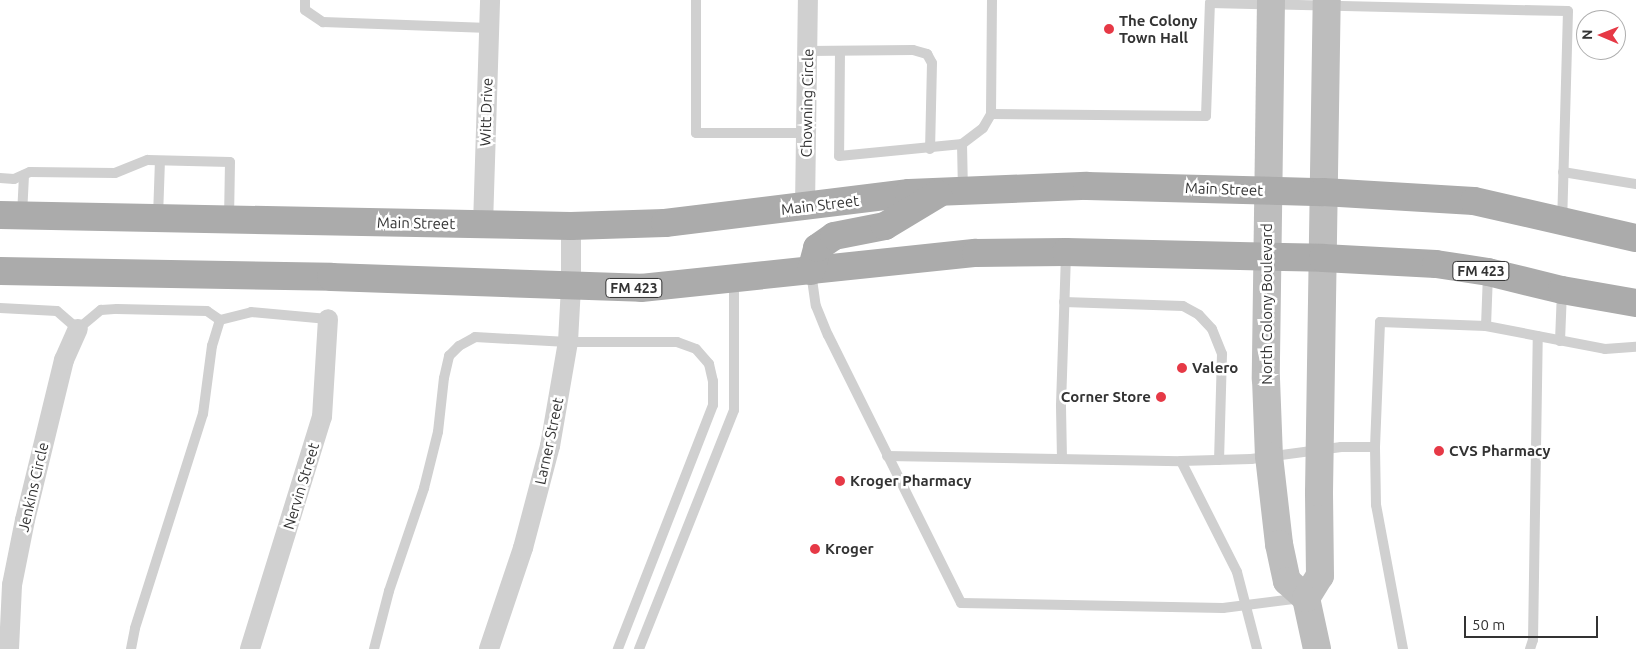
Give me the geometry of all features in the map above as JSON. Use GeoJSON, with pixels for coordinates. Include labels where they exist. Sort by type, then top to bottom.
{"type":"FeatureCollection","features":[{"type":"Feature","properties":{"kind":"main road","name":"North Colony Boulevard"},"geometry":{"type":"LineString","coordinates":[[1271,2],[1266,379],[1269,456],[1279,544],[1287,581],[1306,598]]}},
{"type":"Feature","properties":{"kind":"main road"},"geometry":{"type":"LineString","coordinates":[[1317,649],[1306,598],[1320,576],[1320,449],[1327,2]]}},
{"type":"Feature","properties":{"kind":"main road","name":"Main Street"},"geometry":{"type":"LineString","coordinates":[[11,215],[571,226],[665,223],[953,190],[1087,186],[1324,192],[1474,201],[1636,238]]}},
{"type":"Feature","properties":{"kind":"main road"},"geometry":{"type":"LineString","coordinates":[[811,271],[816,248],[834,236],[884,226],[953,190]]}},
{"type":"Feature","properties":{"kind":"main road","name":"FM 423"},"geometry":{"type":"LineString","coordinates":[[0,271],[331,277],[641,288],[976,254],[1066,252],[1323,258],[1436,264],[1488,272],[1562,290],[1636,303]]}},
{"type":"Feature","properties":{"kind":"street","name":"Witt Drive"},"geometry":{"type":"LineString","coordinates":[[483,224],[490,0]]}},
{"type":"Feature","properties":{"kind":"street","name":"Chowning Circle"},"geometry":{"type":"LineString","coordinates":[[805,207],[808,0]]}},
{"type":"Feature","properties":{"kind":"street","name":"Larner Street"},"geometry":{"type":"LineString","coordinates":[[489,649],[523,548],[550,446],[568,342],[571,287],[571,226]]}},
{"type":"Feature","properties":{"kind":"street","name":"Nervin Street"},"geometry":{"type":"LineString","coordinates":[[250,649],[322,417],[328,319]]}},
{"type":"Feature","properties":{"kind":"street","name":"Jenkins Circle"},"geometry":{"type":"LineString","coordinates":[[9,649],[12,585],[25,520],[64,360],[78,329]]}},
{"type":"Feature","properties":{"kind":"lane"},"geometry":{"type":"LineString","coordinates":[[305,0],[304,10],[323,22],[489,28]]}},
{"type":"Feature","properties":{"kind":"lane"},"geometry":{"type":"LineString","coordinates":[[696,0],[696,133],[806,133]]}},
{"type":"Feature","properties":{"kind":"lane"},"geometry":{"type":"LineString","coordinates":[[840,51],[839,156],[930,149],[962,144],[983,128],[991,114],[992,0]]}},
{"type":"Feature","properties":{"kind":"lane"},"geometry":{"type":"LineString","coordinates":[[1562,220],[1568,0]]}},
{"type":"Feature","properties":{"kind":"lane"},"geometry":{"type":"LineString","coordinates":[[991,114],[1206,116],[1210,2],[1367,3],[1568,11]]}},
{"type":"Feature","properties":{"kind":"lane"},"geometry":{"type":"LineString","coordinates":[[808,51],[913,50],[927,54],[932,63],[930,149]]}},
{"type":"Feature","properties":{"kind":"lane"},"geometry":{"type":"LineString","coordinates":[[953,190],[962,144]]}},
{"type":"Feature","properties":{"kind":"lane"},"geometry":{"type":"LineString","coordinates":[[0,178],[14,179],[30,172],[115,173],[148,160],[230,162],[229,220]]}},
{"type":"Feature","properties":{"kind":"lane"},"geometry":{"type":"LineString","coordinates":[[158,218],[160,161]]}},
{"type":"Feature","properties":{"kind":"lane"},"geometry":{"type":"LineString","coordinates":[[1563,172],[1636,184]]}},
{"type":"Feature","properties":{"kind":"lane"},"geometry":{"type":"LineString","coordinates":[[11,215],[24,175]]}},
{"type":"Feature","properties":{"kind":"lane"},"geometry":{"type":"LineString","coordinates":[[1062,459],[1060,405],[1066,252]]}},
{"type":"Feature","properties":{"kind":"lane"},"geometry":{"type":"LineString","coordinates":[[811,271],[816,306],[887,456],[961,603],[1214,608],[1306,598]]}},
{"type":"Feature","properties":{"kind":"lane"},"geometry":{"type":"LineString","coordinates":[[1486,326],[1488,272]]}},
{"type":"Feature","properties":{"kind":"lane"},"geometry":{"type":"LineString","coordinates":[[639,649],[734,410],[734,280]]}},
{"type":"Feature","properties":{"kind":"lane"},"geometry":{"type":"LineString","coordinates":[[1560,341],[1562,290]]}},
{"type":"Feature","properties":{"kind":"lane"},"geometry":{"type":"LineString","coordinates":[[1064,302],[1183,306],[1199,315],[1212,329],[1222,354],[1219,460]]}},
{"type":"Feature","properties":{"kind":"lane"},"geometry":{"type":"LineString","coordinates":[[0,308],[57,311],[78,329],[100,310],[207,310],[220,320]]}},
{"type":"Feature","properties":{"kind":"lane"},"geometry":{"type":"LineString","coordinates":[[220,320],[251,312],[328,319]]}},
{"type":"Feature","properties":{"kind":"lane"},"geometry":{"type":"LineString","coordinates":[[131,649],[135,628],[203,414],[212,346],[220,320]]}},
{"type":"Feature","properties":{"kind":"lane"},"geometry":{"type":"LineString","coordinates":[[1403,649],[1376,506],[1375,447],[1380,322],[1486,326],[1605,350],[1636,347]]}},
{"type":"Feature","properties":{"kind":"lane"},"geometry":{"type":"LineString","coordinates":[[374,649],[389,591],[424,488],[438,432],[444,378],[449,356],[459,346],[475,336],[568,342],[677,342],[696,349],[709,364],[714,380],[713,405],[618,649]]}},
{"type":"Feature","properties":{"kind":"lane"},"geometry":{"type":"LineString","coordinates":[[1530,649],[1533,640],[1538,336]]}},
{"type":"Feature","properties":{"kind":"lane"},"geometry":{"type":"LineString","coordinates":[[887,456],[1181,461],[1269,456],[1320,449],[1375,447]]}},
{"type":"Feature","properties":{"kind":"lane"},"geometry":{"type":"LineString","coordinates":[[1181,461],[1237,572],[1257,649]]}},
{"type":"Feature","properties":{"kind":"place","name":"The Colony Town Hall"},"geometry":{"type":"Point","coordinates":[1109,29]}},
{"type":"Feature","properties":{"kind":"place","name":"Valero"},"geometry":{"type":"Point","coordinates":[1182,368]}},
{"type":"Feature","properties":{"kind":"place","name":"Corner Store"},"geometry":{"type":"Point","coordinates":[1161,397]}},
{"type":"Feature","properties":{"kind":"place","name":"CVS Pharmacy"},"geometry":{"type":"Point","coordinates":[1439,451]}},
{"type":"Feature","properties":{"kind":"place","name":"Kroger Pharmacy"},"geometry":{"type":"Point","coordinates":[840,481]}},
{"type":"Feature","properties":{"kind":"place","name":"Kroger"},"geometry":{"type":"Point","coordinates":[815,549]}}]}
